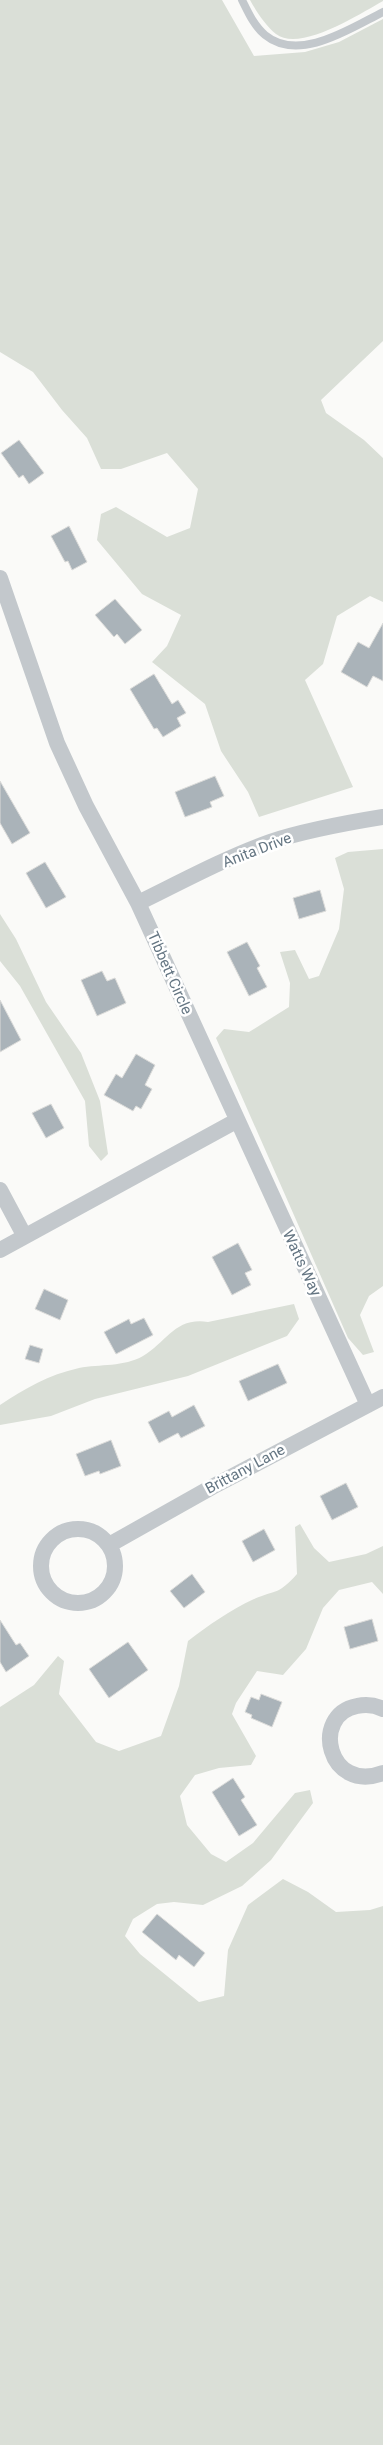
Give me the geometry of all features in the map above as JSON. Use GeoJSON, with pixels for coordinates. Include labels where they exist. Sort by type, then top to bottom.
{"type":"FeatureCollection","features":[{"type":"Feature","properties":{"kind":"street","name":"Tibbett Circle"},"geometry":{"type":"LineString","coordinates":[[0,578],[58,743],[86,806],[138,903],[236,1121]]}},
{"type":"Feature","properties":{"kind":"street","name":"Anita Drive"},"geometry":{"type":"LineString","coordinates":[[138,903],[218,864],[269,843],[300,834],[383,817]]}},
{"type":"Feature","properties":{"kind":"street"},"geometry":{"type":"LineString","coordinates":[[0,1250],[24,1235],[236,1121]]}},
{"type":"Feature","properties":{"kind":"street","name":"Watts Way"},"geometry":{"type":"LineString","coordinates":[[236,1121],[376,1401]]}},
{"type":"Feature","properties":{"kind":"street"},"geometry":{"type":"LineString","coordinates":[[0,1190],[24,1235]]}},
{"type":"Feature","properties":{"kind":"street","name":"Brittany Lane"},"geometry":{"type":"LineString","coordinates":[[109,1544],[212,1487],[376,1401]]}},
{"type":"Feature","properties":{"kind":"street"},"geometry":{"type":"LineString","coordinates":[[79,1529],[101,1536],[109,1544],[115,1557],[116,1570],[113,1582],[106,1593],[95,1600],[82,1604],[69,1603],[57,1598],[48,1589],[42,1578],[42,1555],[56,1536],[67,1530],[79,1529]]}},
{"type":"Feature","properties":{"kind":"street"},"geometry":{"type":"LineString","coordinates":[[383,1709],[366,1705],[354,1706],[343,1712],[335,1722],[330,1733],[330,1745],[336,1761],[349,1773],[360,1777],[371,1777],[383,1773]]}},
{"type":"Feature","properties":{"kind":"lane"},"geometry":{"type":"LineString","coordinates":[[242,0],[251,19],[265,35],[283,45],[304,45],[332,37],[383,12]]}},
{"type":"Feature","properties":{"kind":"shaded area"},"geometry":{"type":"Polygon","coordinates":[[[0,0],[222,0],[254,56],[305,52],[339,42],[383,19],[383,341],[321,400],[326,413],[364,440],[383,458],[383,602],[370,596],[337,616],[323,664],[305,680],[353,787],[259,817],[248,792],[221,751],[205,704],[152,662],[167,646],[181,615],[142,594],[97,540],[101,514],[116,507],[167,537],[190,528],[198,489],[167,453],[121,469],[101,469],[87,438],[62,410],[33,372],[0,352],[0,0]]]}},
{"type":"Feature","properties":{"kind":"shaded area"},"geometry":{"type":"Polygon","coordinates":[[[250,0],[383,1],[346,22],[315,35],[300,39],[287,39],[276,34],[269,27],[250,0]]]}},
{"type":"Feature","properties":{"kind":"shaded area"},"geometry":{"type":"Polygon","coordinates":[[[383,849],[383,1286],[369,1296],[360,1315],[374,1352],[363,1355],[348,1338],[216,1038],[224,1029],[249,1032],[289,1007],[290,983],[280,952],[295,950],[309,979],[319,976],[339,929],[344,889],[335,858],[348,852],[383,849]]]}},
{"type":"Feature","properties":{"kind":"shaded area"},"geometry":{"type":"Polygon","coordinates":[[[0,914],[16,939],[46,1002],[81,1053],[100,1101],[108,1154],[101,1161],[89,1146],[85,1101],[20,986],[0,961],[0,914]]]}},
{"type":"Feature","properties":{"kind":"shaded area"},"geometry":{"type":"Polygon","coordinates":[[[294,1304],[299,1319],[287,1336],[188,1376],[95,1399],[51,1416],[0,1425],[0,1405],[47,1378],[79,1368],[120,1364],[136,1360],[172,1332],[187,1323],[197,1321],[208,1322],[294,1304]]]}},
{"type":"Feature","properties":{"kind":"shaded area"},"geometry":{"type":"Polygon","coordinates":[[[300,1524],[314,1548],[329,1562],[366,1554],[383,1546],[383,1594],[372,1582],[339,1590],[323,1608],[306,1649],[283,1675],[257,1671],[236,1703],[232,1714],[256,1756],[251,1765],[219,1768],[195,1775],[180,1796],[187,1825],[211,1854],[226,1862],[253,1843],[295,1793],[310,1790],[313,1803],[271,1860],[242,1886],[203,1905],[174,1902],[157,1904],[133,1919],[125,1936],[140,1954],[199,2002],[224,1996],[228,1950],[248,1905],[283,1879],[308,1892],[336,1912],[370,1910],[383,1906],[383,2445],[0,2445],[0,1707],[34,1685],[58,1656],[64,1661],[59,1694],[96,1742],[119,1751],[161,1736],[179,1686],[188,1641],[237,1608],[254,1599],[277,1591],[291,1581],[297,1574],[295,1527],[300,1524]]]}},
{"type":"Feature","properties":{"kind":"building"},"geometry":{"type":"Polygon","coordinates":[[[19,440],[44,473],[29,484],[23,475],[19,478],[1,453],[19,440]]]}},
{"type":"Feature","properties":{"kind":"building"},"geometry":{"type":"Polygon","coordinates":[[[69,526],[87,562],[72,570],[68,561],[65,562],[51,536],[69,526]]]}},
{"type":"Feature","properties":{"kind":"building"},"geometry":{"type":"Polygon","coordinates":[[[115,599],[142,630],[125,644],[117,634],[114,637],[95,615],[115,599]]]}},
{"type":"Feature","properties":{"kind":"building"},"geometry":{"type":"Polygon","coordinates":[[[383,623],[383,681],[373,676],[367,687],[341,672],[358,642],[369,648],[383,623]]]}},
{"type":"Feature","properties":{"kind":"building"},"geometry":{"type":"Polygon","coordinates":[[[154,674],[172,704],[178,700],[186,713],[177,718],[181,726],[163,737],[157,728],[154,729],[130,689],[154,674]]]}},
{"type":"Feature","properties":{"kind":"building"},"geometry":{"type":"Polygon","coordinates":[[[215,776],[224,796],[210,802],[212,807],[185,817],[175,792],[215,776]]]}},
{"type":"Feature","properties":{"kind":"building"},"geometry":{"type":"Polygon","coordinates":[[[0,781],[30,833],[12,844],[0,823],[0,781]]]}},
{"type":"Feature","properties":{"kind":"building"},"geometry":{"type":"Polygon","coordinates":[[[45,862],[66,897],[46,908],[26,873],[45,862]]]}},
{"type":"Feature","properties":{"kind":"building"},"geometry":{"type":"Polygon","coordinates":[[[320,890],[326,911],[299,919],[293,898],[320,890]]]}},
{"type":"Feature","properties":{"kind":"building"},"geometry":{"type":"Polygon","coordinates":[[[247,942],[260,966],[257,968],[267,987],[249,996],[227,952],[247,942]]]}},
{"type":"Feature","properties":{"kind":"building"},"geometry":{"type":"Polygon","coordinates":[[[102,971],[107,981],[115,978],[126,1003],[97,1016],[81,980],[102,971]]]}},
{"type":"Feature","properties":{"kind":"building"},"geometry":{"type":"Polygon","coordinates":[[[0,1000],[21,1040],[0,1052],[0,1000]]]}},
{"type":"Feature","properties":{"kind":"building"},"geometry":{"type":"Polygon","coordinates":[[[136,1054],[155,1065],[145,1085],[152,1089],[141,1109],[136,1106],[133,1111],[104,1095],[116,1074],[122,1078],[136,1054]]]}},
{"type":"Feature","properties":{"kind":"building"},"geometry":{"type":"Polygon","coordinates":[[[51,1104],[64,1128],[46,1138],[32,1113],[51,1104]]]}},
{"type":"Feature","properties":{"kind":"building"},"geometry":{"type":"Polygon","coordinates":[[[238,1243],[252,1270],[245,1273],[251,1285],[232,1295],[212,1257],[238,1243]]]}},
{"type":"Feature","properties":{"kind":"building"},"geometry":{"type":"Polygon","coordinates":[[[44,1289],[68,1300],[60,1320],[35,1309],[44,1289]]]}},
{"type":"Feature","properties":{"kind":"building"},"geometry":{"type":"Polygon","coordinates":[[[144,1318],[153,1335],[116,1354],[104,1332],[129,1319],[131,1324],[144,1318]]]}},
{"type":"Feature","properties":{"kind":"building"},"geometry":{"type":"Polygon","coordinates":[[[30,1345],[43,1349],[39,1363],[25,1359],[30,1345]]]}},
{"type":"Feature","properties":{"kind":"building"},"geometry":{"type":"Polygon","coordinates":[[[278,1364],[287,1383],[248,1401],[239,1381],[278,1364]]]}},
{"type":"Feature","properties":{"kind":"building"},"geometry":{"type":"Polygon","coordinates":[[[194,1405],[205,1426],[181,1438],[178,1433],[159,1443],[148,1422],[169,1411],[172,1417],[194,1405]]]}},
{"type":"Feature","properties":{"kind":"building"},"geometry":{"type":"Polygon","coordinates":[[[111,1440],[121,1466],[100,1474],[99,1471],[85,1476],[76,1454],[111,1440]]]}},
{"type":"Feature","properties":{"kind":"building"},"geometry":{"type":"Polygon","coordinates":[[[346,1483],[358,1507],[332,1520],[320,1496],[346,1483]]]}},
{"type":"Feature","properties":{"kind":"building"},"geometry":{"type":"Polygon","coordinates":[[[264,1529],[275,1550],[253,1562],[242,1541],[264,1529]]]}},
{"type":"Feature","properties":{"kind":"building"},"geometry":{"type":"Polygon","coordinates":[[[192,1574],[205,1592],[184,1608],[170,1591],[192,1574]]]}},
{"type":"Feature","properties":{"kind":"building"},"geometry":{"type":"Polygon","coordinates":[[[372,1619],[378,1641],[350,1649],[344,1627],[372,1619]]]}},
{"type":"Feature","properties":{"kind":"building"},"geometry":{"type":"Polygon","coordinates":[[[0,1620],[16,1645],[20,1643],[29,1656],[6,1672],[0,1662],[0,1620]]]}},
{"type":"Feature","properties":{"kind":"building"},"geometry":{"type":"Polygon","coordinates":[[[128,1642],[148,1670],[109,1698],[89,1669],[128,1642]]]}},
{"type":"Feature","properties":{"kind":"building"},"geometry":{"type":"Polygon","coordinates":[[[261,1694],[282,1702],[272,1727],[251,1718],[252,1715],[245,1712],[251,1697],[259,1700],[261,1694]]]}},
{"type":"Feature","properties":{"kind":"building"},"geometry":{"type":"Polygon","coordinates":[[[233,1778],[245,1797],[241,1800],[257,1825],[239,1836],[212,1792],[233,1778]]]}},
{"type":"Feature","properties":{"kind":"building"},"geometry":{"type":"Polygon","coordinates":[[[157,1914],[205,1953],[194,1967],[179,1955],[176,1960],[142,1932],[157,1914]]]}}]}
